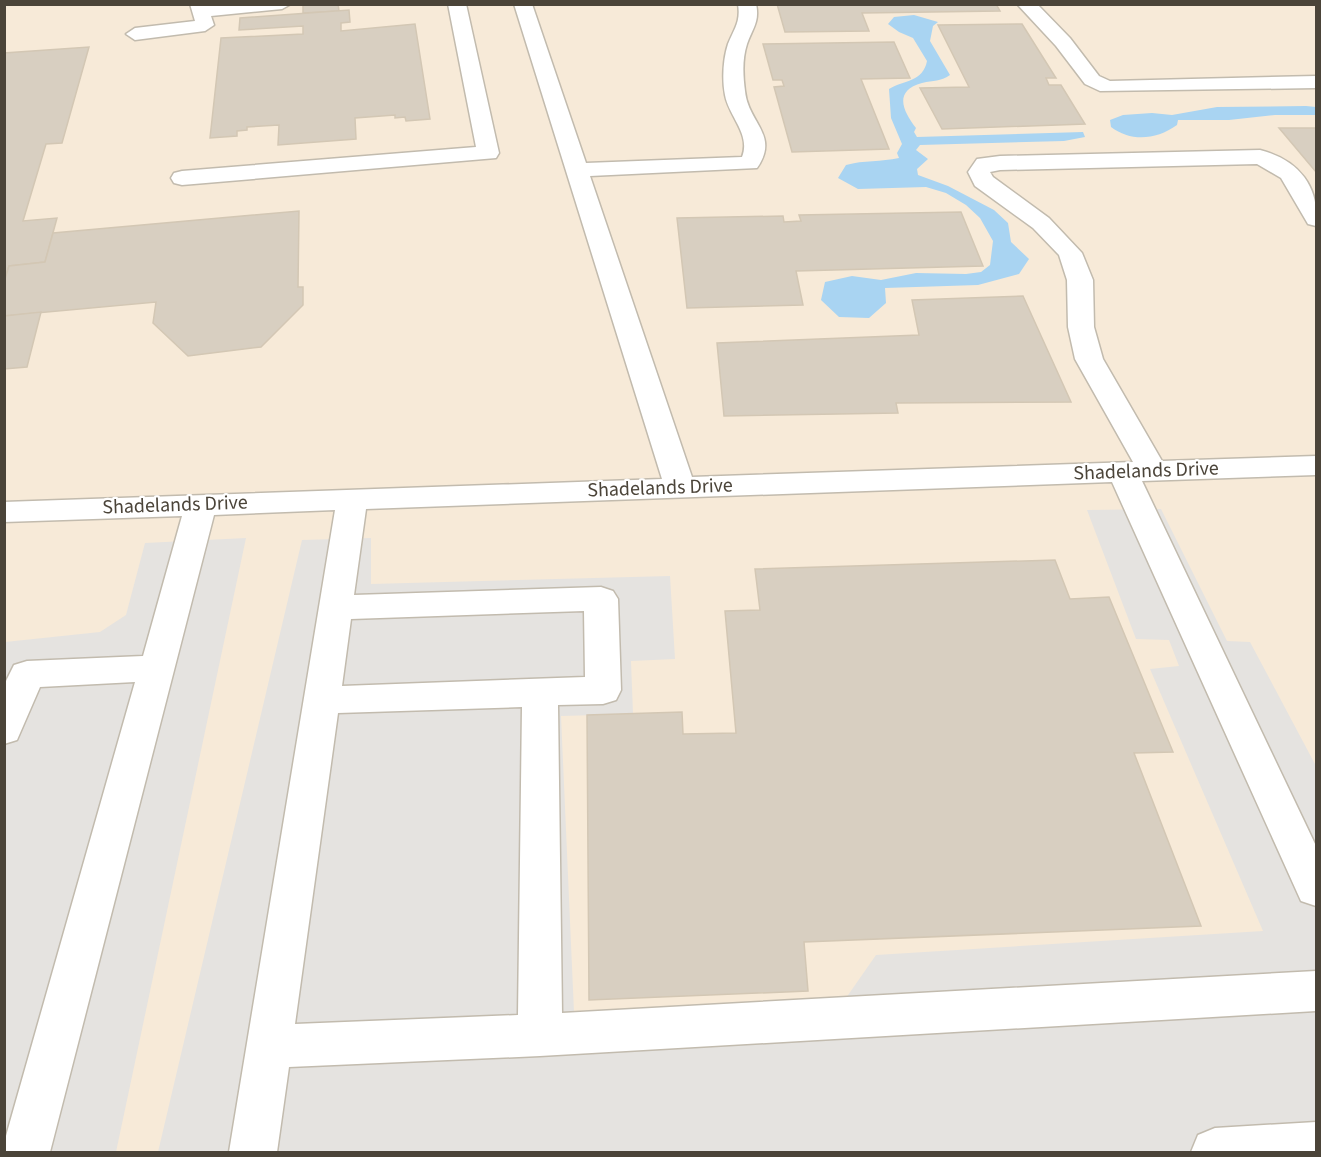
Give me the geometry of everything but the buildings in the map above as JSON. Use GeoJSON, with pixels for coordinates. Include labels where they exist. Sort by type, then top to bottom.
{"type":"FeatureCollection","features":[{"type":"Feature","properties":{"kind":"street"},"geometry":{"type":"LineString","coordinates":[[135,34],[205,25],[200,8],[282,4]]}},
{"type":"Feature","properties":{"kind":"street"},"geometry":{"type":"LineString","coordinates":[[182,178],[489,153],[457,4]]}},
{"type":"Feature","properties":{"kind":"street"},"geometry":{"type":"LineString","coordinates":[[523,4],[680,488]]}},
{"type":"Feature","properties":{"kind":"street"},"geometry":{"type":"LineString","coordinates":[[578,170],[749,163],[756,156],[757,146],[735,97],[734,65],[738,45],[750,25],[747,4]]}},
{"type":"Feature","properties":{"kind":"street"},"geometry":{"type":"LineString","coordinates":[[1026,4],[1063,42],[1092,80],[1107,87],[1317,82]]}},
{"type":"Feature","properties":{"kind":"street"},"geometry":{"type":"LineString","coordinates":[[1317,219],[1291,173],[1281,164],[1260,157],[1000,163],[986,164],[979,172],[983,181],[1041,222],[1070,253],[1080,280],[1081,327],[1089,359],[1317,888]]}},
{"type":"Feature","properties":{"kind":"street","name":"Shadelands Drive"},"geometry":{"type":"LineString","coordinates":[[4,512],[1317,465]]}},
{"type":"Feature","properties":{"kind":"street"},"geometry":{"type":"LineString","coordinates":[[253,1152],[352,499]]}},
{"type":"Feature","properties":{"kind":"street"},"geometry":{"type":"LineString","coordinates":[[21,1136],[157,668],[201,504]]}},
{"type":"Feature","properties":{"kind":"street"},"geometry":{"type":"LineString","coordinates":[[322,700],[603,690],[601,599],[335,608]]}},
{"type":"Feature","properties":{"kind":"street"},"geometry":{"type":"LineString","coordinates":[[4,730],[27,674],[157,668]]}},
{"type":"Feature","properties":{"kind":"street"},"geometry":{"type":"LineString","coordinates":[[540,692],[540,1035]]}},
{"type":"Feature","properties":{"kind":"street"},"geometry":{"type":"LineString","coordinates":[[269,1046],[540,1035],[1317,991]]}},
{"type":"Feature","properties":{"kind":"street"},"geometry":{"type":"LineString","coordinates":[[1215,1152],[1317,1146]]}},
{"type":"Feature","properties":{"kind":"shaded area"},"geometry":{"type":"Polygon","coordinates":[[[5,5],[1316,5],[1316,1152],[5,1152],[5,5]]]}},
{"type":"Feature","properties":{"kind":"shaded area"},"geometry":{"type":"Polygon","coordinates":[[[1161,509],[1227,641],[1250,642],[1316,766],[1316,1152],[158,1152],[302,540],[371,538],[371,584],[670,576],[675,659],[631,661],[633,714],[561,716],[574,1012],[846,998],[876,955],[1263,931],[1150,669],[1179,666],[1169,640],[1136,639],[1087,510],[1161,509]]]}},
{"type":"Feature","properties":{"kind":"shaded area"},"geometry":{"type":"Polygon","coordinates":[[[246,538],[116,1152],[5,1152],[5,642],[100,632],[126,615],[145,543],[246,538]]]}},
{"type":"Feature","properties":{"kind":"water"},"geometry":{"type":"Polygon","coordinates":[[[914,15],[938,22],[933,26],[930,41],[950,75],[913,87],[904,96],[903,102],[907,115],[916,128],[914,132],[917,137],[1083,132],[1085,137],[1064,141],[920,145],[916,150],[928,159],[917,169],[918,175],[948,186],[994,210],[1008,223],[1011,242],[1029,259],[1019,274],[978,285],[885,288],[886,303],[869,318],[839,317],[821,300],[825,282],[852,276],[881,280],[916,273],[966,274],[981,272],[990,265],[993,241],[980,218],[966,205],[946,193],[926,187],[858,189],[838,178],[846,165],[899,158],[897,153],[902,144],[891,118],[889,89],[917,77],[925,68],[927,61],[913,38],[888,24],[894,17],[914,15]]]}},
{"type":"Feature","properties":{"kind":"water"},"geometry":{"type":"Polygon","coordinates":[[[1217,107],[1316,107],[1316,115],[1275,115],[1229,120],[1178,120],[1177,125],[1161,134],[1144,137],[1119,132],[1111,127],[1110,120],[1123,115],[1152,113],[1172,115],[1217,107]]]}}]}
